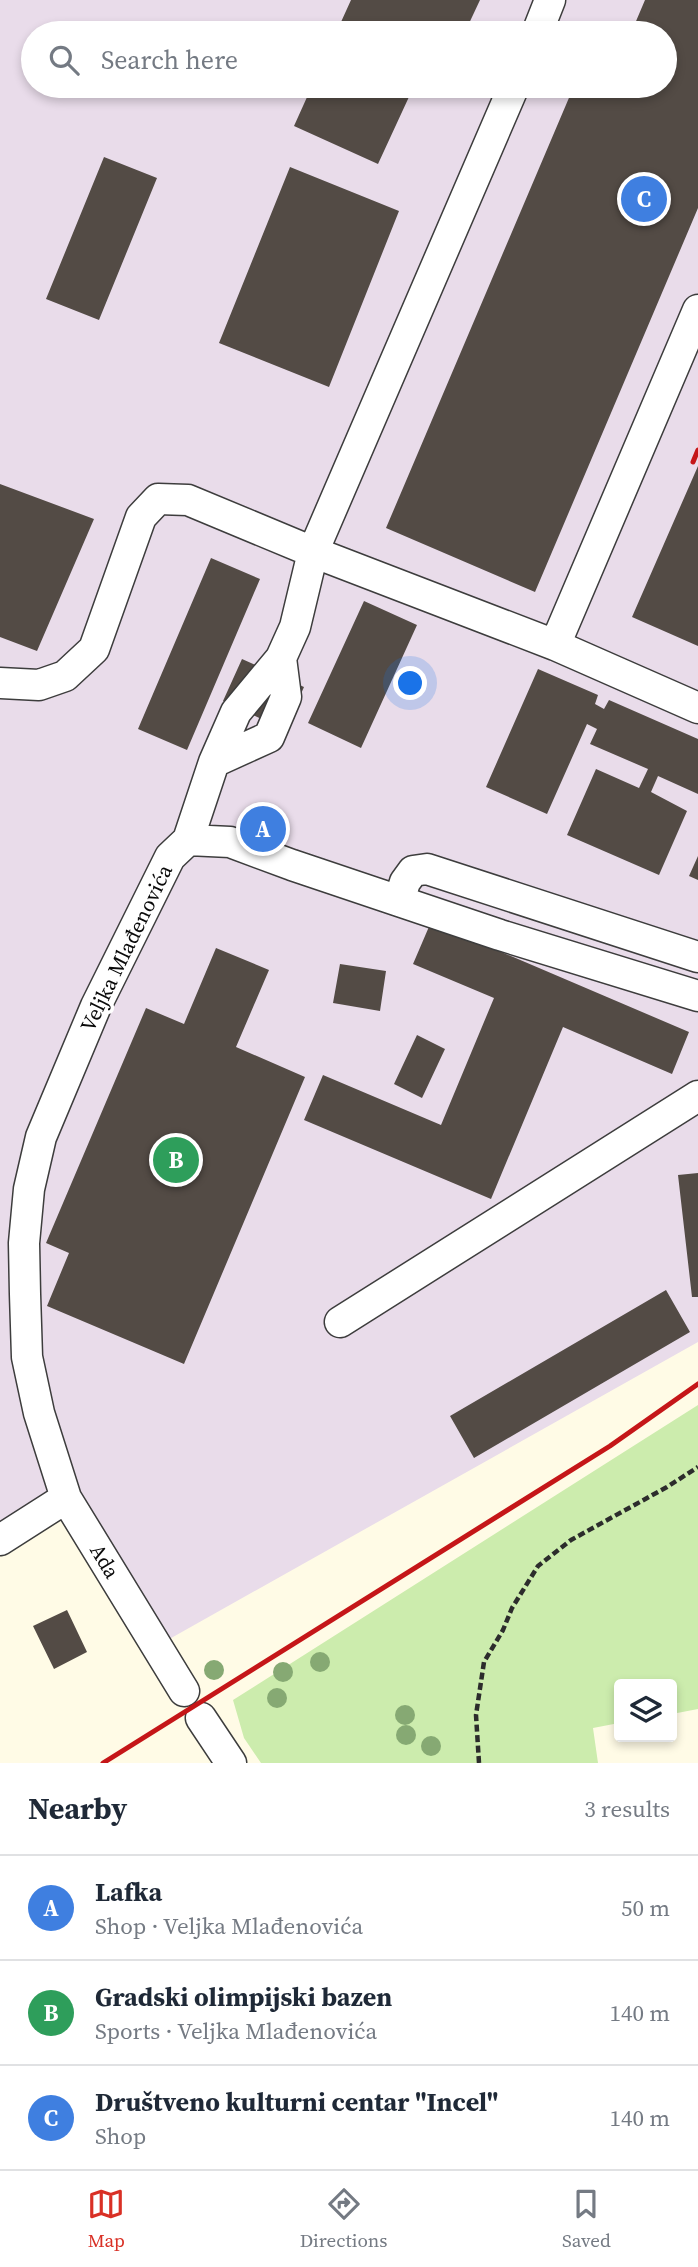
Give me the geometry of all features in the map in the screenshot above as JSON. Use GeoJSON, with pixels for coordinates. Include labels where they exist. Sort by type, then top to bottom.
{"type":"FeatureCollection","features":[{"type":"Feature","properties":{"kind":"street"},"geometry":{"type":"LineString","coordinates":[[542,21],[550,0]]}},
{"type":"Feature","properties":{"kind":"street"},"geometry":{"type":"LineString","coordinates":[[509,98],[313,552],[295,627],[281,658],[236,712],[214,762],[188,840],[230,842],[399,901],[698,996]]}},
{"type":"Feature","properties":{"kind":"street"},"geometry":{"type":"LineString","coordinates":[[555,645],[698,310]]}},
{"type":"Feature","properties":{"kind":"street"},"geometry":{"type":"LineString","coordinates":[[0,683],[39,685],[65,676],[94,649],[141,517],[158,499],[188,500],[313,552],[555,645],[698,708]]}},
{"type":"Feature","properties":{"kind":"street"},"geometry":{"type":"LineString","coordinates":[[214,762],[269,737],[286,697],[281,658]]}},
{"type":"Feature","properties":{"kind":"street","name":"Veljka Mlađenovića"},"geometry":{"type":"LineString","coordinates":[[66,1498],[38,1413],[27,1357],[24,1243],[29,1189],[41,1137],[96,1006],[170,857],[188,840]]}},
{"type":"Feature","properties":{"kind":"street"},"geometry":{"type":"LineString","coordinates":[[399,901],[405,882],[413,871],[427,869],[698,957]]}},
{"type":"Feature","properties":{"kind":"street"},"geometry":{"type":"LineString","coordinates":[[340,1322],[698,1096]]}},
{"type":"Feature","properties":{"kind":"street"},"geometry":{"type":"LineString","coordinates":[[0,1540],[66,1498]]}},
{"type":"Feature","properties":{"kind":"street","name":"Ada"},"geometry":{"type":"LineString","coordinates":[[66,1498],[184,1691]]}},
{"type":"Feature","properties":{"kind":"street"},"geometry":{"type":"LineString","coordinates":[[201,1718],[231,1763]]}},
{"type":"Feature","properties":{"kind":"path"},"geometry":{"type":"LineString","coordinates":[[479,1763],[476,1715],[484,1662],[538,1566],[571,1540],[698,1467]]}},
{"type":"Feature","properties":{"kind":"shaded area"},"geometry":{"type":"Polygon","coordinates":[[[0,0],[698,0],[698,1342],[157,1646],[66,1499],[0,1540],[0,0]]]}},
{"type":"Feature","properties":{"kind":"green space"},"geometry":{"type":"Polygon","coordinates":[[[698,1405],[698,1709],[677,1713],[677,1679],[614,1679],[614,1724],[593,1728],[598,1763],[261,1763],[244,1738],[233,1700],[698,1405]]]}},
{"type":"Feature","properties":{"kind":"building"},"geometry":{"type":"Polygon","coordinates":[[[351,0],[480,0],[470,21],[341,21],[351,0]]]}},
{"type":"Feature","properties":{"kind":"building"},"geometry":{"type":"Polygon","coordinates":[[[645,0],[698,0],[698,208],[535,592],[386,528],[569,98],[677,98],[677,21],[636,21],[645,0]]]}},
{"type":"Feature","properties":{"kind":"building"},"geometry":{"type":"Polygon","coordinates":[[[307,98],[408,98],[378,164],[294,126],[307,98]]]}},
{"type":"Feature","properties":{"kind":"building"},"geometry":{"type":"Polygon","coordinates":[[[104,157],[157,178],[99,320],[46,299],[104,157]]]}},
{"type":"Feature","properties":{"kind":"building"},"geometry":{"type":"Polygon","coordinates":[[[290,167],[399,211],[329,387],[219,343],[290,167]]]}},
{"type":"Feature","properties":{"kind":"building"},"geometry":{"type":"Polygon","coordinates":[[[698,466],[698,646],[632,617],[698,466]]]}},
{"type":"Feature","properties":{"kind":"building"},"geometry":{"type":"Polygon","coordinates":[[[0,484],[94,519],[37,651],[0,637],[0,484]]]}},
{"type":"Feature","properties":{"kind":"building"},"geometry":{"type":"Polygon","coordinates":[[[211,558],[260,579],[187,750],[138,729],[211,558]]]}},
{"type":"Feature","properties":{"kind":"building"},"geometry":{"type":"Polygon","coordinates":[[[364,601],[417,625],[361,748],[308,723],[364,601]]]}},
{"type":"Feature","properties":{"kind":"building"},"geometry":{"type":"Polygon","coordinates":[[[242,659],[304,687],[285,730],[223,701],[242,659]]]}},
{"type":"Feature","properties":{"kind":"building"},"geometry":{"type":"Polygon","coordinates":[[[538,669],[598,695],[595,704],[604,709],[609,700],[698,739],[698,794],[658,776],[651,792],[687,811],[659,875],[567,835],[596,769],[639,788],[648,769],[590,744],[597,729],[587,724],[547,814],[486,787],[538,669]]]}},
{"type":"Feature","properties":{"kind":"building"},"geometry":{"type":"Polygon","coordinates":[[[698,856],[698,880],[689,876],[698,856]]]}},
{"type":"Feature","properties":{"kind":"building"},"geometry":{"type":"Polygon","coordinates":[[[431,922],[689,1032],[672,1074],[563,1027],[491,1199],[304,1120],[323,1075],[441,1125],[494,998],[413,964],[431,922]]]}},
{"type":"Feature","properties":{"kind":"building"},"geometry":{"type":"Polygon","coordinates":[[[216,948],[269,970],[236,1047],[305,1077],[184,1364],[47,1306],[69,1253],[46,1243],[146,1008],[184,1024],[216,948]]]}},
{"type":"Feature","properties":{"kind":"building"},"geometry":{"type":"Polygon","coordinates":[[[340,964],[386,971],[380,1011],[333,1003],[340,964]]]}},
{"type":"Feature","properties":{"kind":"building"},"geometry":{"type":"Polygon","coordinates":[[[417,1035],[445,1049],[422,1098],[394,1084],[417,1035]]]}},
{"type":"Feature","properties":{"kind":"building"},"geometry":{"type":"Polygon","coordinates":[[[698,1173],[698,1297],[692,1297],[678,1175],[698,1173]]]}},
{"type":"Feature","properties":{"kind":"building"},"geometry":{"type":"Polygon","coordinates":[[[666,1290],[690,1332],[474,1458],[450,1416],[666,1290]]]}},
{"type":"Feature","properties":{"kind":"building"},"geometry":{"type":"Polygon","coordinates":[[[67,1610],[87,1652],[54,1669],[33,1626],[67,1610]]]}},
{"type":"Feature","properties":{"kind":"railway"},"geometry":{"type":"LineString","coordinates":[[693,462],[698,450]]}},
{"type":"Feature","properties":{"kind":"railway"},"geometry":{"type":"LineString","coordinates":[[103,1763],[610,1446],[698,1384]]}},
{"type":"Feature","properties":{"kind":"place","name":"Društveno kulturni centar \"Incel\""},"geometry":{"type":"Point","coordinates":[644,199]}},
{"type":"Feature","properties":{"kind":"place","name":"Lafka"},"geometry":{"type":"Point","coordinates":[263,829]}},
{"type":"Feature","properties":{"kind":"place","name":"Gradski olimpijski bazen"},"geometry":{"type":"Point","coordinates":[176,1160]}}]}
